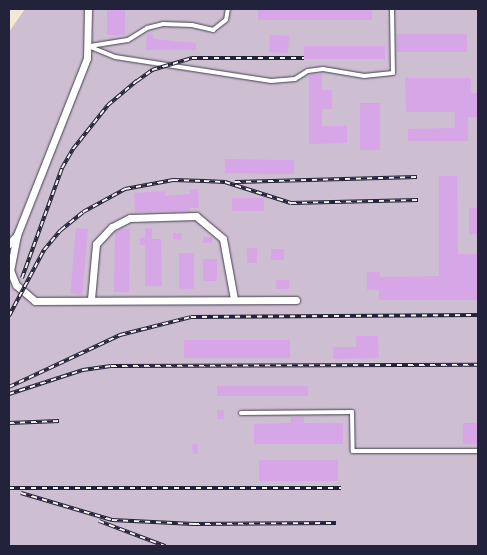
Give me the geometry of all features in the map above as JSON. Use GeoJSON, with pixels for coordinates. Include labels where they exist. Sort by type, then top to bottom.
{"type":"FeatureCollection","features":[{"type":"Feature","properties":{"kind":"street"},"geometry":{"type":"LineString","coordinates":[[88,9],[87,58],[17,235],[10,270],[16,285],[35,301],[91,299],[296,300]]}},
{"type":"Feature","properties":{"kind":"street"},"geometry":{"type":"LineString","coordinates":[[91,299],[96,244],[112,227],[130,218],[196,216],[223,239],[234,299]]}},
{"type":"Feature","properties":{"kind":"street"},"geometry":{"type":"LineString","coordinates":[[9,244],[17,235]]}},
{"type":"Feature","properties":{"kind":"lane"},"geometry":{"type":"LineString","coordinates":[[88,46],[128,40],[147,28],[163,24],[192,25],[213,30],[226,20],[228,9]]}},
{"type":"Feature","properties":{"kind":"lane"},"geometry":{"type":"LineString","coordinates":[[88,46],[115,57],[271,81],[295,78],[308,71],[322,69],[364,76],[393,73],[392,9]]}},
{"type":"Feature","properties":{"kind":"lane"},"geometry":{"type":"LineString","coordinates":[[241,413],[352,412],[353,450],[478,451]]}},
{"type":"Feature","properties":{"kind":"shaded area"},"geometry":{"type":"Polygon","coordinates":[[[25,9],[478,9],[478,546],[9,546],[9,32],[25,9]]]}},
{"type":"Feature","properties":{"kind":"building"},"geometry":{"type":"Polygon","coordinates":[[[107,9],[125,9],[125,35],[107,35],[107,9]]]}},
{"type":"Feature","properties":{"kind":"building"},"geometry":{"type":"Polygon","coordinates":[[[258,9],[372,9],[372,20],[258,20],[258,9]]]}},
{"type":"Feature","properties":{"kind":"building"},"geometry":{"type":"Polygon","coordinates":[[[147,34],[153,34],[153,39],[196,43],[196,50],[146,50],[147,34]]]}},
{"type":"Feature","properties":{"kind":"building"},"geometry":{"type":"Polygon","coordinates":[[[397,34],[467,34],[467,52],[397,52],[397,34]]]}},
{"type":"Feature","properties":{"kind":"building"},"geometry":{"type":"Polygon","coordinates":[[[270,35],[289,36],[288,53],[269,52],[270,35]]]}},
{"type":"Feature","properties":{"kind":"building"},"geometry":{"type":"Polygon","coordinates":[[[304,46],[385,46],[385,59],[304,59],[304,46]]]}},
{"type":"Feature","properties":{"kind":"building"},"geometry":{"type":"Polygon","coordinates":[[[322,74],[322,90],[332,90],[332,109],[322,109],[322,126],[347,126],[347,143],[309,144],[309,75],[322,74]]]}},
{"type":"Feature","properties":{"kind":"building"},"geometry":{"type":"Polygon","coordinates":[[[405,78],[471,78],[471,93],[478,93],[478,117],[468,117],[468,141],[408,141],[408,129],[455,128],[455,112],[406,112],[405,78]]]}},
{"type":"Feature","properties":{"kind":"building"},"geometry":{"type":"Polygon","coordinates":[[[360,103],[380,103],[380,150],[360,150],[360,103]]]}},
{"type":"Feature","properties":{"kind":"building"},"geometry":{"type":"Polygon","coordinates":[[[225,159],[294,160],[294,174],[225,173],[225,159]]]}},
{"type":"Feature","properties":{"kind":"building"},"geometry":{"type":"Polygon","coordinates":[[[439,176],[457,176],[458,254],[478,254],[478,300],[379,300],[379,290],[367,290],[367,272],[380,272],[380,277],[439,276],[439,176]]]}},
{"type":"Feature","properties":{"kind":"building"},"geometry":{"type":"Polygon","coordinates":[[[198,189],[199,208],[190,208],[190,211],[135,212],[134,193],[165,191],[165,196],[190,194],[190,190],[198,189]]]}},
{"type":"Feature","properties":{"kind":"building"},"geometry":{"type":"Polygon","coordinates":[[[232,198],[264,198],[264,211],[232,211],[232,198]]]}},
{"type":"Feature","properties":{"kind":"building"},"geometry":{"type":"Polygon","coordinates":[[[469,208],[478,208],[478,234],[469,234],[469,208]]]}},
{"type":"Feature","properties":{"kind":"building"},"geometry":{"type":"Polygon","coordinates":[[[76,228],[88,229],[82,295],[70,294],[76,228]]]}},
{"type":"Feature","properties":{"kind":"building"},"geometry":{"type":"Polygon","coordinates":[[[145,228],[152,228],[152,239],[161,239],[162,286],[145,286],[145,245],[140,245],[140,238],[145,238],[145,228]]]}},
{"type":"Feature","properties":{"kind":"building"},"geometry":{"type":"Polygon","coordinates":[[[119,229],[130,229],[129,292],[114,292],[115,232],[119,229]]]}},
{"type":"Feature","properties":{"kind":"building"},"geometry":{"type":"Polygon","coordinates":[[[173,233],[182,233],[181,240],[173,239],[173,233]]]}},
{"type":"Feature","properties":{"kind":"building"},"geometry":{"type":"Polygon","coordinates":[[[203,237],[212,237],[212,243],[203,243],[203,237]]]}},
{"type":"Feature","properties":{"kind":"building"},"geometry":{"type":"Polygon","coordinates":[[[247,248],[257,248],[257,263],[247,263],[247,248]]]}},
{"type":"Feature","properties":{"kind":"building"},"geometry":{"type":"Polygon","coordinates":[[[271,249],[284,249],[284,260],[271,260],[271,249]]]}},
{"type":"Feature","properties":{"kind":"building"},"geometry":{"type":"Polygon","coordinates":[[[179,253],[194,253],[194,289],[179,289],[179,253]]]}},
{"type":"Feature","properties":{"kind":"building"},"geometry":{"type":"Polygon","coordinates":[[[203,259],[217,259],[217,281],[203,281],[203,259]]]}},
{"type":"Feature","properties":{"kind":"building"},"geometry":{"type":"Polygon","coordinates":[[[276,280],[289,280],[289,289],[276,289],[276,280]]]}},
{"type":"Feature","properties":{"kind":"building"},"geometry":{"type":"Polygon","coordinates":[[[356,336],[378,336],[379,358],[333,359],[333,347],[356,347],[356,336]]]}},
{"type":"Feature","properties":{"kind":"building"},"geometry":{"type":"Polygon","coordinates":[[[184,340],[290,340],[290,358],[184,358],[184,340]]]}},
{"type":"Feature","properties":{"kind":"building"},"geometry":{"type":"Polygon","coordinates":[[[217,386],[308,386],[308,396],[217,396],[217,386]]]}},
{"type":"Feature","properties":{"kind":"building"},"geometry":{"type":"Polygon","coordinates":[[[217,410],[224,410],[224,419],[217,419],[217,410]]]}},
{"type":"Feature","properties":{"kind":"building"},"geometry":{"type":"Polygon","coordinates":[[[291,417],[304,417],[304,423],[343,423],[343,444],[254,444],[254,424],[291,423],[291,417]]]}},
{"type":"Feature","properties":{"kind":"building"},"geometry":{"type":"Polygon","coordinates":[[[463,423],[478,423],[478,444],[463,444],[463,423]]]}},
{"type":"Feature","properties":{"kind":"building"},"geometry":{"type":"Polygon","coordinates":[[[192,444],[198,444],[198,454],[193,454],[192,444]]]}},
{"type":"Feature","properties":{"kind":"building"},"geometry":{"type":"Polygon","coordinates":[[[259,460],[338,460],[338,481],[259,481],[259,460]]]}},
{"type":"Feature","properties":{"kind":"railway"},"geometry":{"type":"LineString","coordinates":[[22,278],[62,168],[73,149],[108,105],[137,81],[152,70],[192,58],[304,58]]}},
{"type":"Feature","properties":{"kind":"railway"},"geometry":{"type":"LineString","coordinates":[[235,182],[417,177]]}},
{"type":"Feature","properties":{"kind":"railway"},"geometry":{"type":"LineString","coordinates":[[9,316],[44,250],[61,230],[83,212],[125,189],[173,180],[204,181],[225,182],[291,203],[418,200]]}},
{"type":"Feature","properties":{"kind":"railway"},"geometry":{"type":"LineString","coordinates":[[9,387],[120,335],[191,317],[478,315]]}},
{"type":"Feature","properties":{"kind":"railway"},"geometry":{"type":"LineString","coordinates":[[9,394],[83,370],[111,366],[478,365]]}},
{"type":"Feature","properties":{"kind":"railway"},"geometry":{"type":"LineString","coordinates":[[9,423],[59,421]]}},
{"type":"Feature","properties":{"kind":"railway"},"geometry":{"type":"LineString","coordinates":[[9,488],[341,488]]}},
{"type":"Feature","properties":{"kind":"railway"},"geometry":{"type":"LineString","coordinates":[[21,493],[112,520],[194,524],[336,523]]}},
{"type":"Feature","properties":{"kind":"railway"},"geometry":{"type":"LineString","coordinates":[[99,521],[165,546]]}}]}
